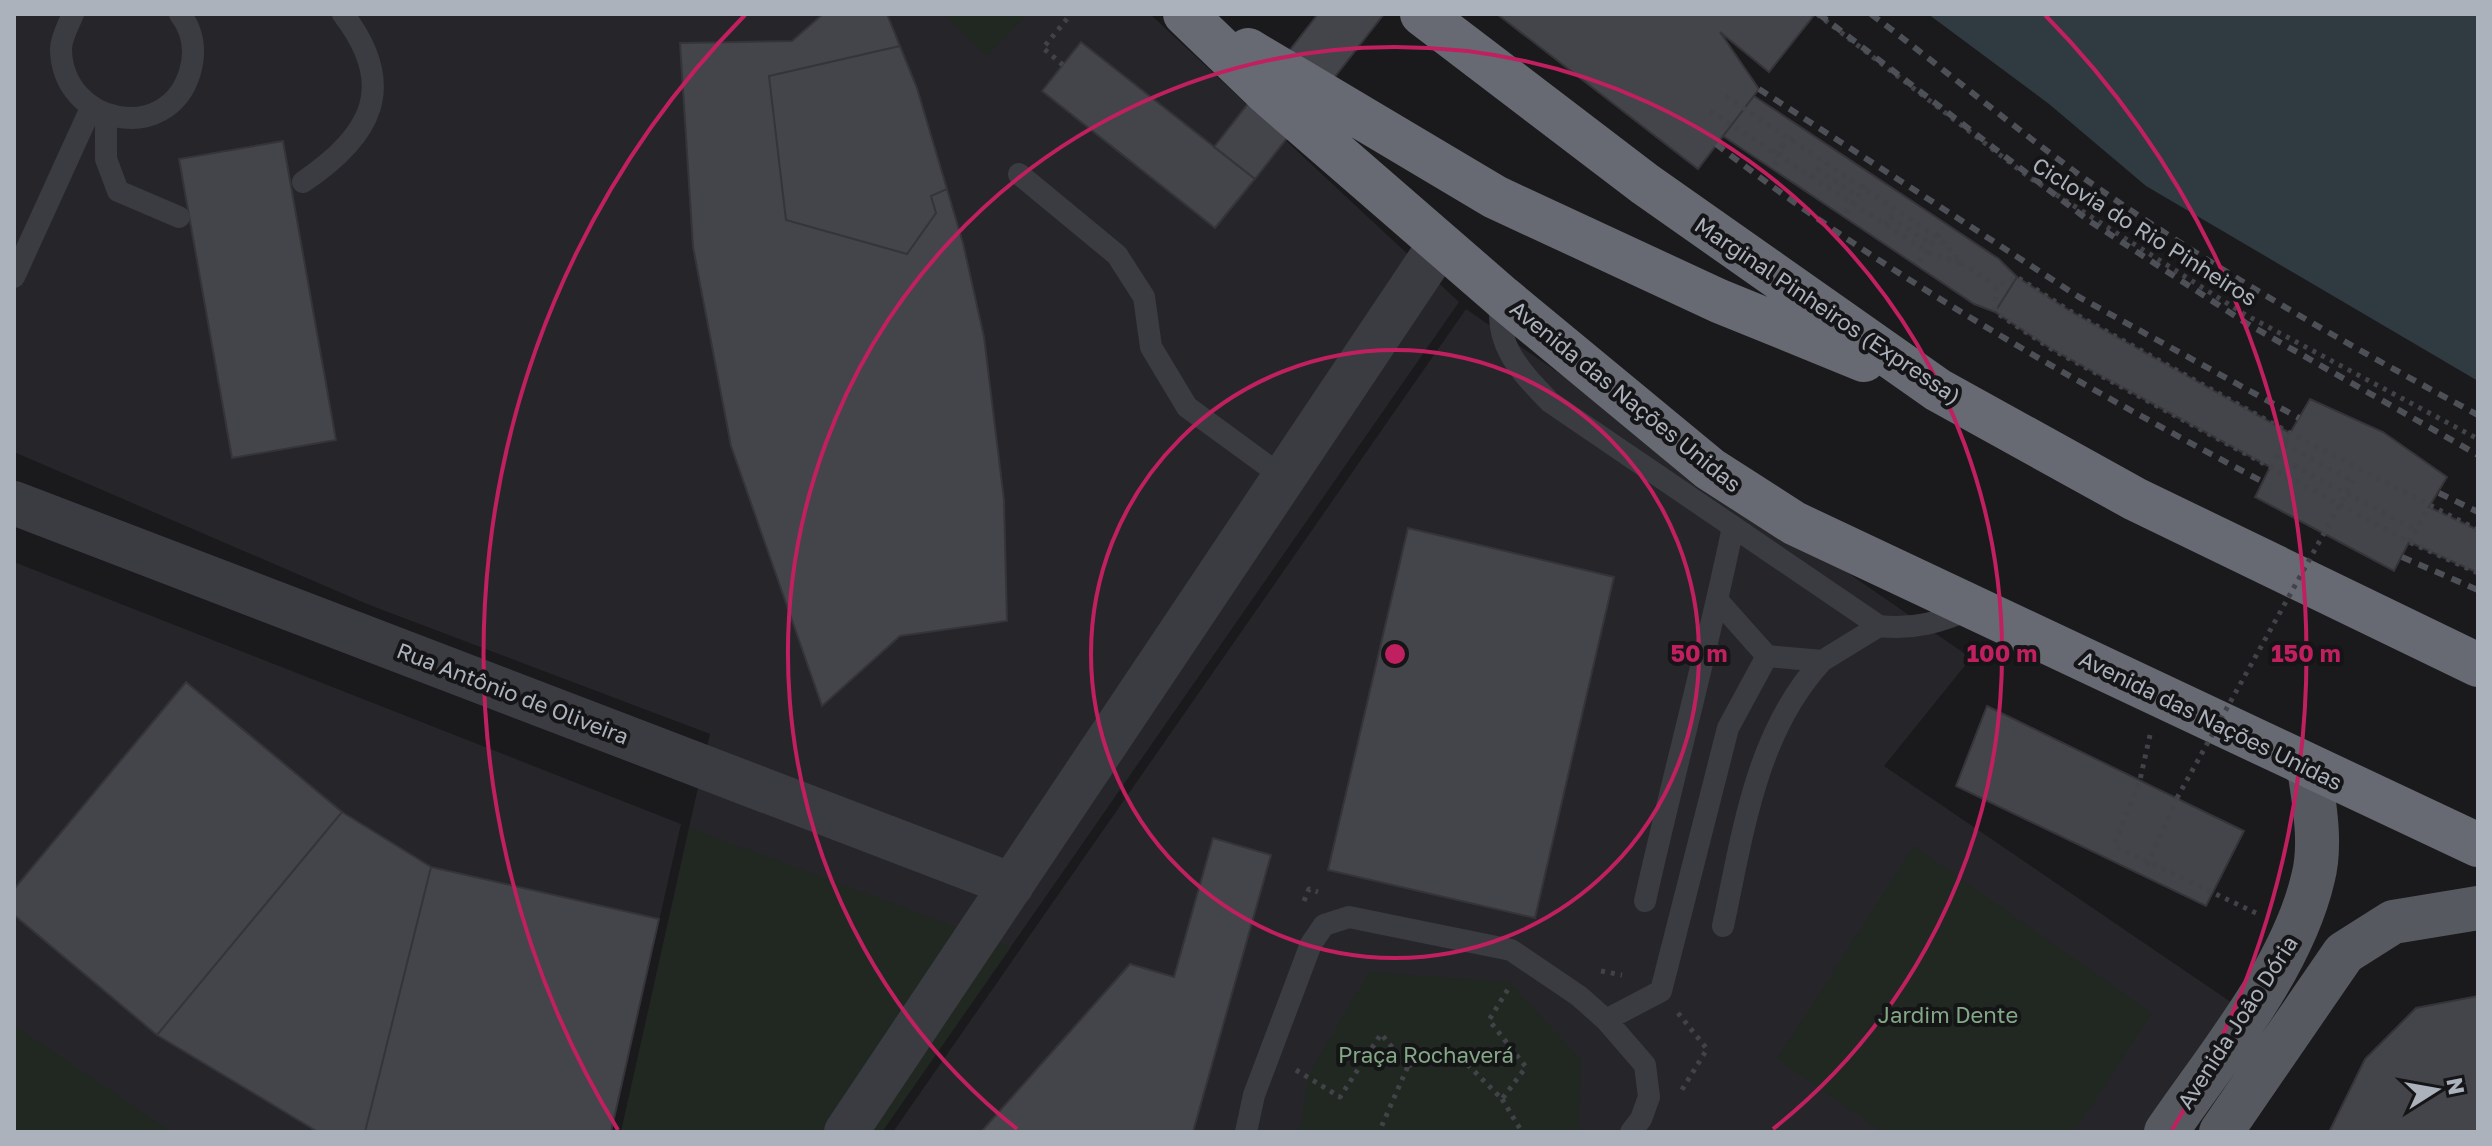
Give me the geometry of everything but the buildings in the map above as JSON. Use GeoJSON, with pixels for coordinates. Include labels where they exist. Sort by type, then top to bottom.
{"type":"FeatureCollection","features":[{"type":"Feature","properties":{"kind":"highway","name":"Avenida das Nações Unidas"},"geometry":{"type":"LineString","coordinates":[[1186,14],[1267,93],[1440,244],[1710,469],[1794,523],[2478,845]]}},
{"type":"Feature","properties":{"kind":"highway"},"geometry":{"type":"LineString","coordinates":[[1186,14],[1495,197],[1719,301],[1938,390]]}},
{"type":"Feature","properties":{"kind":"highway","name":"Marginal Pinheiros (Expressa)"},"geometry":{"type":"LineString","coordinates":[[1422,14],[1645,184],[1938,390],[2135,499],[2478,665]]}},
{"type":"Feature","properties":{"kind":"main road","name":"Avenida João Dória"},"geometry":{"type":"LineString","coordinates":[[2166,1132],[2297,931],[2314,875],[2315,811],[2309,768]]}},
{"type":"Feature","properties":{"kind":"main road"},"geometry":{"type":"LineString","coordinates":[[2221,1132],[2344,953],[2393,922],[2478,908]]}},
{"type":"Feature","properties":{"kind":"street"},"geometry":{"type":"LineString","coordinates":[[846,1132],[1440,244]]}},
{"type":"Feature","properties":{"kind":"street","name":"Rua Antônio de Oliveira"},"geometry":{"type":"LineString","coordinates":[[14,503],[1012,885]]}},
{"type":"Feature","properties":{"kind":"lane"},"geometry":{"type":"LineString","coordinates":[[73,14],[61,47],[68,82],[99,112],[137,119],[165,108],[186,86],[194,56],[189,26],[180,14]]}},
{"type":"Feature","properties":{"kind":"lane"},"geometry":{"type":"LineString","coordinates":[[303,182],[348,148],[369,118],[373,78],[360,36],[343,14]]}},
{"type":"Feature","properties":{"kind":"lane"},"geometry":{"type":"LineString","coordinates":[[99,112],[106,159],[118,191],[179,217]]}},
{"type":"Feature","properties":{"kind":"lane"},"geometry":{"type":"LineString","coordinates":[[14,277],[99,112]]}},
{"type":"Feature","properties":{"kind":"lane"},"geometry":{"type":"LineString","coordinates":[[1019,174],[1117,255],[1144,297],[1151,347],[1187,407],[1284,478]]}},
{"type":"Feature","properties":{"kind":"lane"},"geometry":{"type":"LineString","coordinates":[[1502,297],[1498,316],[1511,362],[1550,402],[1879,626],[1905,629],[1939,623],[1975,607]]}},
{"type":"Feature","properties":{"kind":"lane"},"geometry":{"type":"LineString","coordinates":[[1645,901],[1677,760],[1719,602],[1733,527]]}},
{"type":"Feature","properties":{"kind":"lane"},"geometry":{"type":"LineString","coordinates":[[1719,602],[1767,656],[1822,661]]}},
{"type":"Feature","properties":{"kind":"lane"},"geometry":{"type":"LineString","coordinates":[[1723,926],[1755,780],[1795,690],[1822,661],[1879,626]]}},
{"type":"Feature","properties":{"kind":"lane"},"geometry":{"type":"LineString","coordinates":[[1606,1020],[1661,991],[1728,728],[1767,656]]}},
{"type":"Feature","properties":{"kind":"lane"},"geometry":{"type":"LineString","coordinates":[[1246,1132],[1270,1053],[1311,944],[1324,925],[1349,917],[1511,950],[1579,996],[1606,1020],[1645,1065],[1649,1083],[1641,1119],[1631,1132]]}},
{"type":"Feature","properties":{"kind":"path"},"geometry":{"type":"LineString","coordinates":[[1063,65],[1043,48],[1071,14]]}},
{"type":"Feature","properties":{"kind":"path","name":"Ciclovia do Rio Pinheiros"},"geometry":{"type":"LineString","coordinates":[[1817,14],[2030,178],[2244,314],[2478,439]]}},
{"type":"Feature","properties":{"kind":"path"},"geometry":{"type":"LineString","coordinates":[[1721,93],[1941,240],[1961,263],[1996,286]]}},
{"type":"Feature","properties":{"kind":"path"},"geometry":{"type":"LineString","coordinates":[[1710,111],[1931,254],[1961,263]]}},
{"type":"Feature","properties":{"kind":"path"},"geometry":{"type":"LineString","coordinates":[[1772,152],[1798,134]]}},
{"type":"Feature","properties":{"kind":"path"},"geometry":{"type":"LineString","coordinates":[[1775,165],[1783,136]]}},
{"type":"Feature","properties":{"kind":"path"},"geometry":{"type":"LineString","coordinates":[[1811,178],[1823,161]]}},
{"type":"Feature","properties":{"kind":"path"},"geometry":{"type":"LineString","coordinates":[[1817,169],[1858,196]]}},
{"type":"Feature","properties":{"kind":"path"},"geometry":{"type":"LineString","coordinates":[[1846,213],[1869,180]]}},
{"type":"Feature","properties":{"kind":"path"},"geometry":{"type":"LineString","coordinates":[[1885,225],[1895,209]]}},
{"type":"Feature","properties":{"kind":"path"},"geometry":{"type":"LineString","coordinates":[[1890,217],[1931,244]]}},
{"type":"Feature","properties":{"kind":"path"},"geometry":{"type":"LineString","coordinates":[[1919,261],[1943,228]]}},
{"type":"Feature","properties":{"kind":"path"},"geometry":{"type":"LineString","coordinates":[[1996,286],[2017,277],[2070,311],[2290,433],[2478,530]]}},
{"type":"Feature","properties":{"kind":"path"},"geometry":{"type":"LineString","coordinates":[[1996,286],[1995,312],[2053,350],[2409,542],[2478,573]]}},
{"type":"Feature","properties":{"kind":"path"},"geometry":{"type":"LineString","coordinates":[[2270,467],[2290,433]]}},
{"type":"Feature","properties":{"kind":"path"},"geometry":{"type":"LineString","coordinates":[[2147,865],[2177,798],[2353,481],[2284,444]]}},
{"type":"Feature","properties":{"kind":"path"},"geometry":{"type":"LineString","coordinates":[[2276,456],[2416,530]]}},
{"type":"Feature","properties":{"kind":"path"},"geometry":{"type":"LineString","coordinates":[[2409,542],[2429,507]]}},
{"type":"Feature","properties":{"kind":"path"},"geometry":{"type":"LineString","coordinates":[[2140,780],[2114,846],[2147,865],[2297,931]]}},
{"type":"Feature","properties":{"kind":"path"},"geometry":{"type":"LineString","coordinates":[[1303,903],[1309,889],[1323,894]]}},
{"type":"Feature","properties":{"kind":"path"},"geometry":{"type":"LineString","coordinates":[[1502,1099],[1526,1067],[1489,1020],[1525,961]]}},
{"type":"Feature","properties":{"kind":"path"},"geometry":{"type":"LineString","coordinates":[[1594,969],[1636,978],[1661,991],[1707,1049],[1678,1097]]}},
{"type":"Feature","properties":{"kind":"path"},"geometry":{"type":"LineString","coordinates":[[1270,1053],[1340,1097],[1381,1034],[1408,1066]]}},
{"type":"Feature","properties":{"kind":"path"},"geometry":{"type":"LineString","coordinates":[[1379,1132],[1408,1066],[1451,1048],[1502,1099],[1522,1132]]}},
{"type":"Feature","properties":{"kind":"shaded area"},"geometry":{"type":"Polygon","coordinates":[[[14,14],[1150,14],[1459,302],[882,1132],[621,1132],[710,734],[367,604],[14,452],[14,14]]]}},
{"type":"Feature","properties":{"kind":"shaded area"},"geometry":{"type":"Polygon","coordinates":[[[1928,14],[2478,14],[2478,381],[2146,186],[2049,104],[1928,14]]]}},
{"type":"Feature","properties":{"kind":"shaded area"},"geometry":{"type":"Polygon","coordinates":[[[1466,309],[1971,658],[1884,766],[2244,1011],[2165,1132],[893,1132],[1466,309]]]}},
{"type":"Feature","properties":{"kind":"shaded area"},"geometry":{"type":"Polygon","coordinates":[[[14,562],[681,824],[611,1132],[14,1132],[14,562]]]}},
{"type":"Feature","properties":{"kind":"green space"},"geometry":{"type":"Polygon","coordinates":[[[944,14],[1027,14],[987,56],[944,14]]]}},
{"type":"Feature","properties":{"kind":"green space"},"geometry":{"type":"Polygon","coordinates":[[[690,828],[1011,947],[882,1132],[621,1132],[690,828]]]}},
{"type":"Feature","properties":{"kind":"green space","name":"Jardim Dente"},"geometry":{"type":"Polygon","coordinates":[[[1914,846],[2152,1013],[2074,1132],[1882,1132],[1777,1059],[1914,846]]]}},
{"type":"Feature","properties":{"kind":"green space","name":"Praça Rochaverá"},"geometry":{"type":"Polygon","coordinates":[[[1369,972],[1509,982],[1581,1060],[1579,1132],[1300,1132],[1308,1076],[1369,972]]]}},
{"type":"Feature","properties":{"kind":"green space"},"geometry":{"type":"Polygon","coordinates":[[[14,1025],[171,1132],[14,1132],[14,1025]]]}},
{"type":"Feature","properties":{"kind":"railway"},"geometry":{"type":"LineString","coordinates":[[1819,14],[2088,220],[2246,323],[2478,455]]}},
{"type":"Feature","properties":{"kind":"railway"},"geometry":{"type":"LineString","coordinates":[[1871,14],[2033,140],[2135,213],[2279,304],[2478,415]]}},
{"type":"Feature","properties":{"kind":"railway"},"geometry":{"type":"LineString","coordinates":[[1759,89],[2079,297],[2299,418]]}},
{"type":"Feature","properties":{"kind":"railway"},"geometry":{"type":"LineString","coordinates":[[1716,144],[1846,238],[1982,325],[2263,482]]}},
{"type":"Feature","properties":{"kind":"railway"},"geometry":{"type":"LineString","coordinates":[[2439,493],[2478,512]]}},
{"type":"Feature","properties":{"kind":"railway"},"geometry":{"type":"LineString","coordinates":[[2402,557],[2478,590]]}}]}
